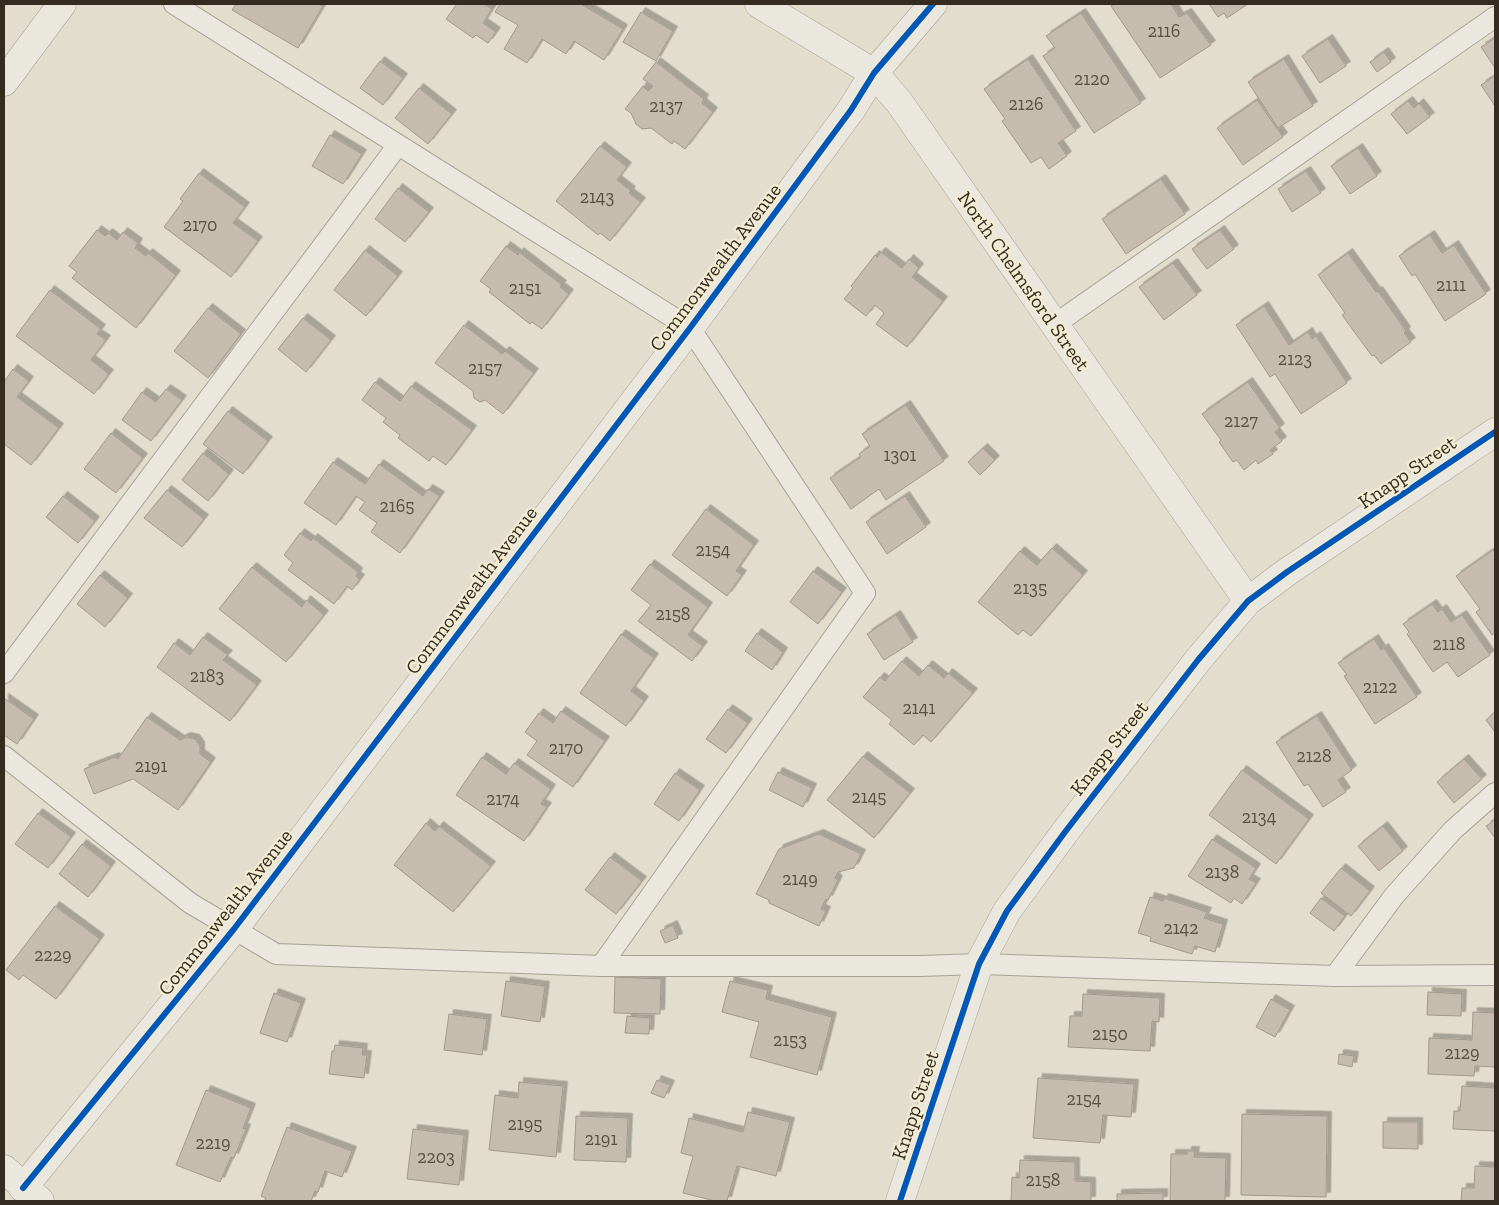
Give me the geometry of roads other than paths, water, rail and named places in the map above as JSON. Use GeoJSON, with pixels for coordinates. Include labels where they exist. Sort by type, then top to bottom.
{"type":"FeatureCollection","features":[{"type":"Feature","properties":{"kind":"street"},"geometry":{"type":"LineString","coordinates":[[4,82],[62,4]]}},
{"type":"Feature","properties":{"kind":"street","name":"North Chelmsford Street"},"geometry":{"type":"LineString","coordinates":[[759,4],[874,73],[899,102],[1248,601]]}},
{"type":"Feature","properties":{"kind":"street","name":"Commonwealth Avenue"},"geometry":{"type":"LineString","coordinates":[[32,1194],[690,328],[851,110],[874,73],[933,4]]}},
{"type":"Feature","properties":{"kind":"street","name":"Knapp Street"},"geometry":{"type":"LineString","coordinates":[[900,1201],[979,964],[1007,911],[1198,660],[1248,601],[1287,572],[1495,432]]}},
{"type":"Feature","properties":{"kind":"street"},"geometry":{"type":"LineString","coordinates":[[4,1169],[32,1194]]}},
{"type":"Feature","properties":{"kind":"lane"},"geometry":{"type":"LineString","coordinates":[[174,4],[690,328],[865,592],[601,966]]}},
{"type":"Feature","properties":{"kind":"lane"},"geometry":{"type":"LineString","coordinates":[[1054,325],[1495,17]]}},
{"type":"Feature","properties":{"kind":"lane"},"geometry":{"type":"LineString","coordinates":[[4,673],[398,144]]}},
{"type":"Feature","properties":{"kind":"lane"},"geometry":{"type":"LineString","coordinates":[[4,756],[190,903],[276,954],[601,966],[920,966],[979,964],[1335,976],[1495,974]]}},
{"type":"Feature","properties":{"kind":"lane"},"geometry":{"type":"LineString","coordinates":[[1335,976],[1394,896],[1453,830],[1495,794]]}}]}
